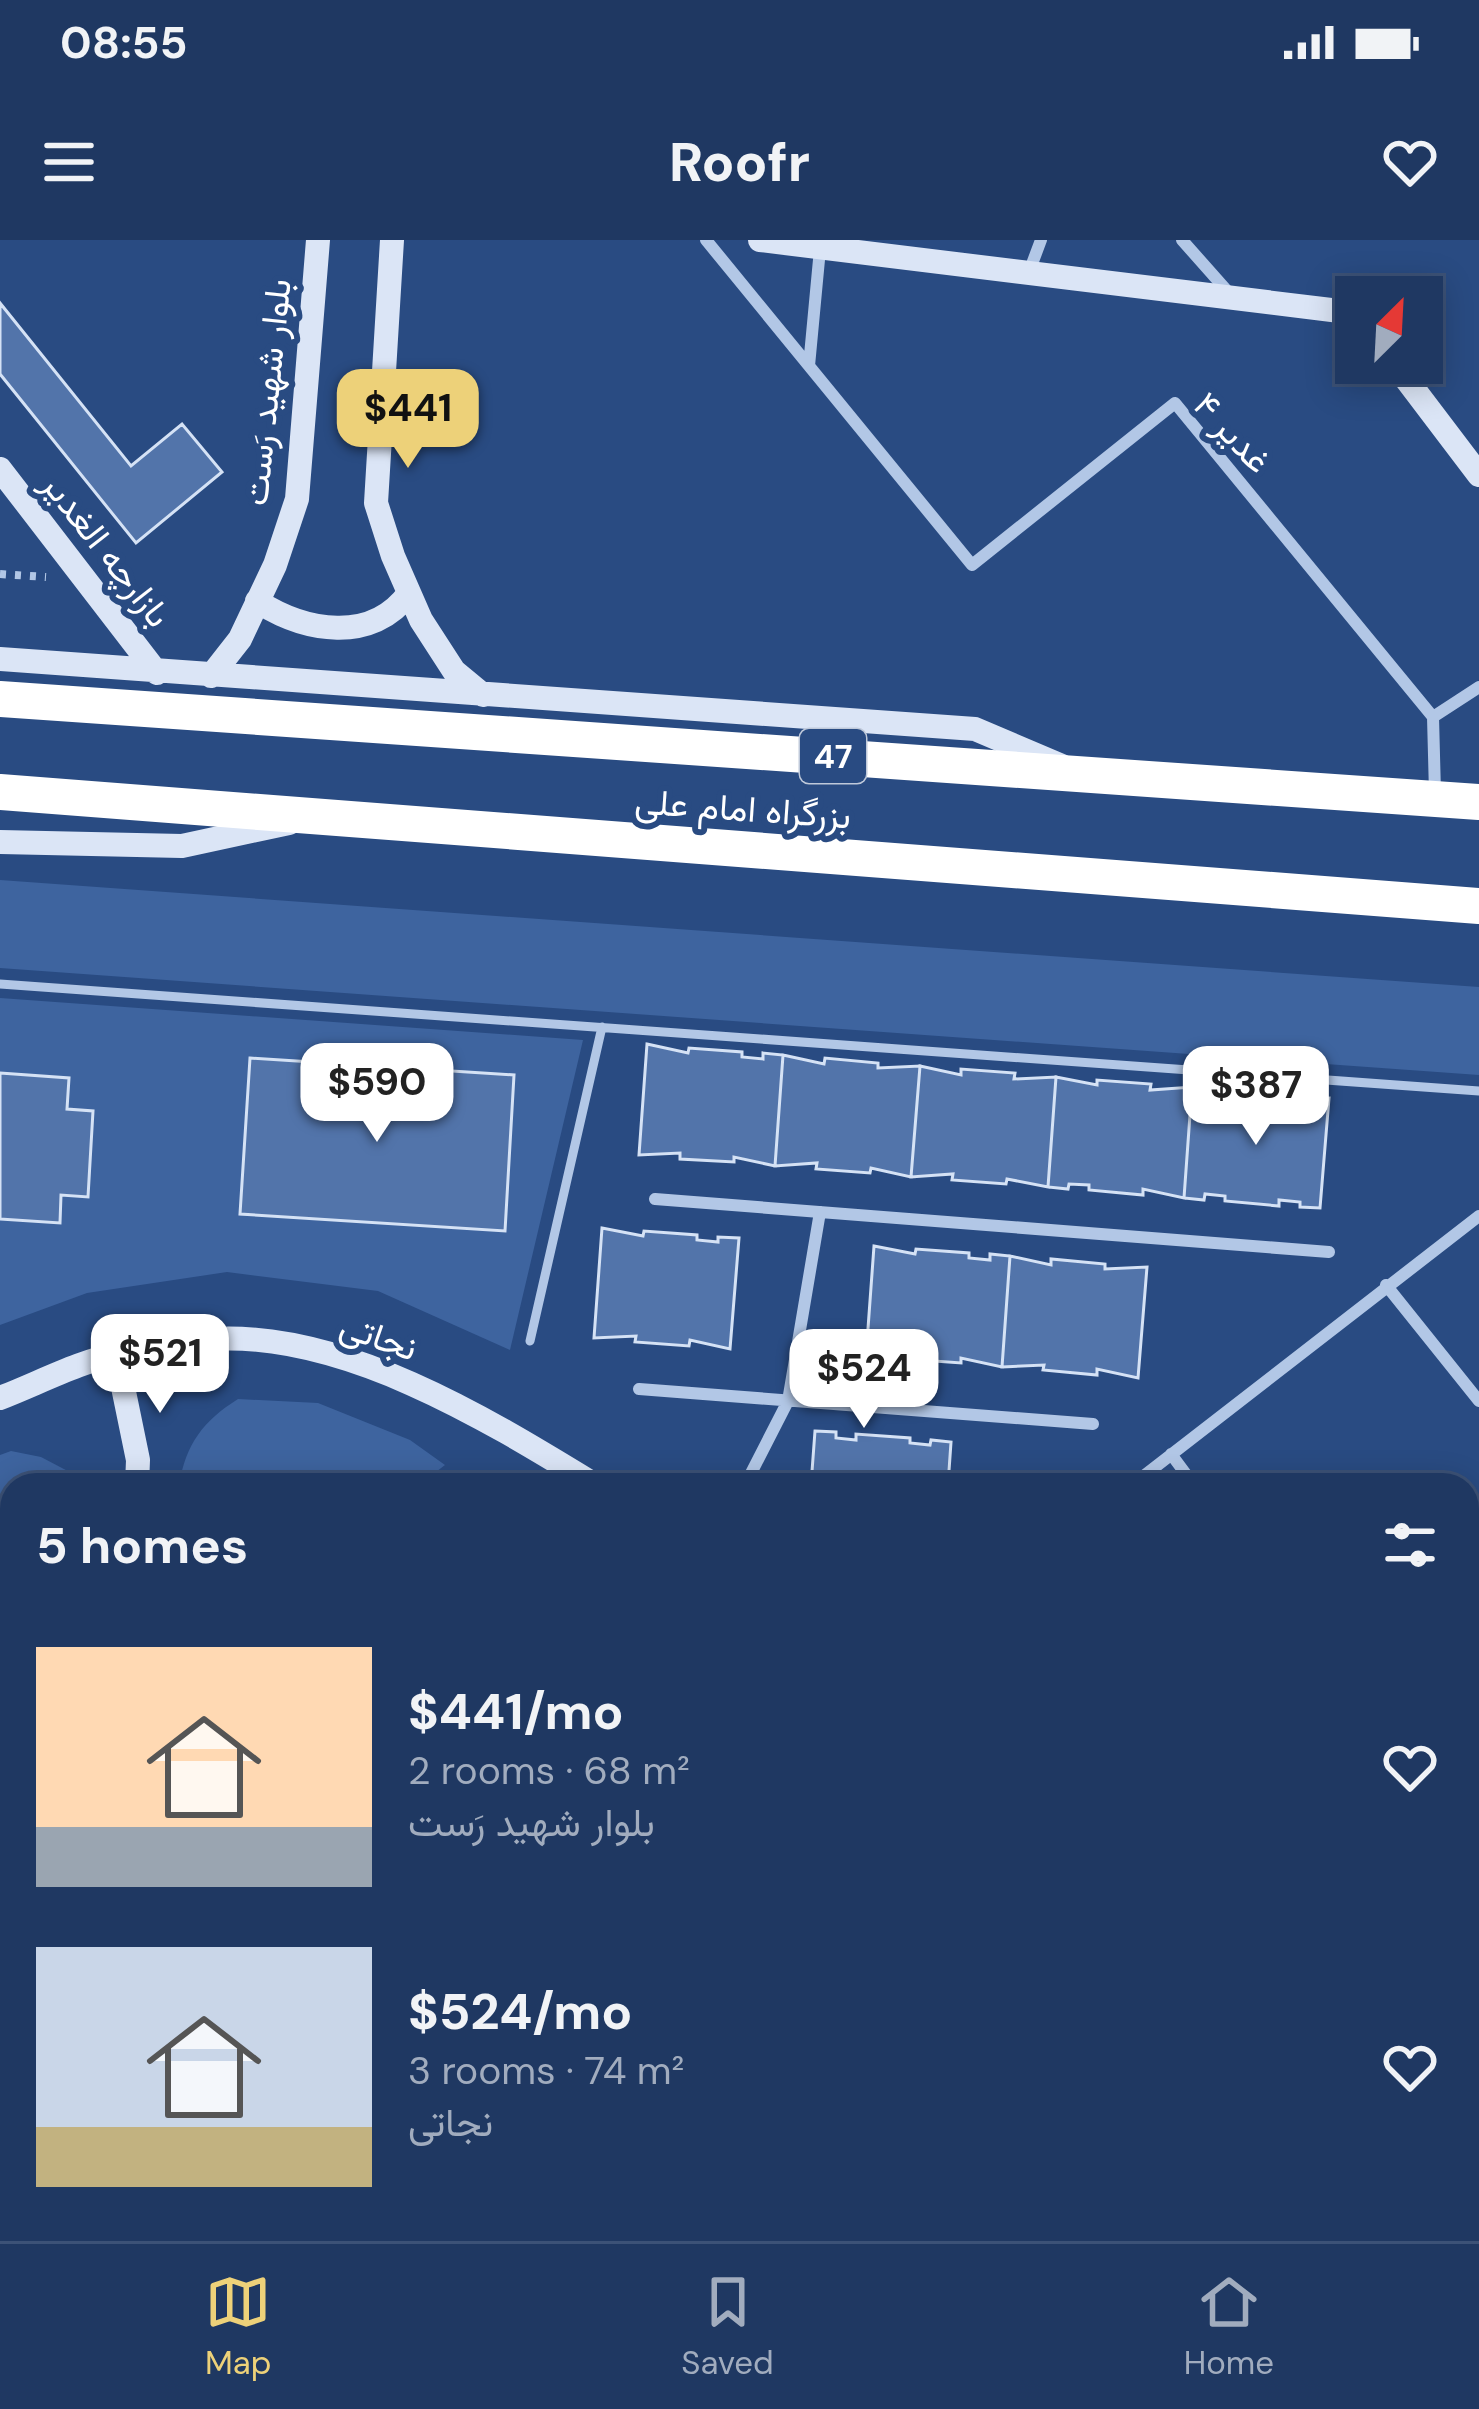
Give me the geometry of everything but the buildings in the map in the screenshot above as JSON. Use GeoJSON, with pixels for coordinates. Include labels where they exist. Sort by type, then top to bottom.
{"type":"FeatureCollection","features":[{"type":"Feature","properties":{"kind":"highway","name":"بزرگراه امام علی"},"geometry":{"type":"LineString","coordinates":[[0,699],[1479,802]]}},
{"type":"Feature","properties":{"kind":"highway","name":"بزرگراه امام علی"},"geometry":{"type":"LineString","coordinates":[[0,792],[1479,906]]}},
{"type":"Feature","properties":{"kind":"main road","name":"بلوار شهید رَست"},"geometry":{"type":"LineString","coordinates":[[211,676],[240,639],[297,499],[318,240]]}},
{"type":"Feature","properties":{"kind":"main road"},"geometry":{"type":"LineString","coordinates":[[392,240],[376,503],[421,620],[454,670],[482,695]]}},
{"type":"Feature","properties":{"kind":"main road"},"geometry":{"type":"LineString","coordinates":[[760,240],[1335,309]]}},
{"type":"Feature","properties":{"kind":"main road"},"geometry":{"type":"LineString","coordinates":[[1410,384],[1479,476]]}},
{"type":"Feature","properties":{"kind":"main road","name":"بازارچه الغدیر"},"geometry":{"type":"LineString","coordinates":[[0,470],[157,673]]}},
{"type":"Feature","properties":{"kind":"main road"},"geometry":{"type":"LineString","coordinates":[[257,601],[309,625],[343,628],[376,623],[396,610],[409,592]]}},
{"type":"Feature","properties":{"kind":"main road"},"geometry":{"type":"LineString","coordinates":[[0,659],[975,728],[1081,773]]}},
{"type":"Feature","properties":{"kind":"main road"},"geometry":{"type":"LineString","coordinates":[[0,842],[182,846],[312,818]]}},
{"type":"Feature","properties":{"kind":"main road","name":"نجاتی"},"geometry":{"type":"LineString","coordinates":[[0,1398],[116,1353],[214,1338],[286,1346],[361,1362],[510,1434],[575,1473]]}},
{"type":"Feature","properties":{"kind":"main road"},"geometry":{"type":"LineString","coordinates":[[116,1353],[137,1473]]}},
{"type":"Feature","properties":{"kind":"street","name":"غدیر ۴"},"geometry":{"type":"LineString","coordinates":[[706,240],[972,565],[1174,403],[1433,717]]}},
{"type":"Feature","properties":{"kind":"street"},"geometry":{"type":"LineString","coordinates":[[1028,272],[1041,240]]}},
{"type":"Feature","properties":{"kind":"street"},"geometry":{"type":"LineString","coordinates":[[1182,240],[1231,296]]}},
{"type":"Feature","properties":{"kind":"street"},"geometry":{"type":"LineString","coordinates":[[809,366],[820,247]]}},
{"type":"Feature","properties":{"kind":"street"},"geometry":{"type":"LineString","coordinates":[[1436,799],[1433,717],[1479,687]]}},
{"type":"Feature","properties":{"kind":"street"},"geometry":{"type":"LineString","coordinates":[[656,1199],[1329,1252]]}},
{"type":"Feature","properties":{"kind":"street"},"geometry":{"type":"LineString","coordinates":[[751,1473],[788,1401],[820,1212]]}},
{"type":"Feature","properties":{"kind":"street"},"geometry":{"type":"LineString","coordinates":[[1147,1473],[1479,1216]]}},
{"type":"Feature","properties":{"kind":"street"},"geometry":{"type":"LineString","coordinates":[[1386,1285],[1479,1401]]}},
{"type":"Feature","properties":{"kind":"street"},"geometry":{"type":"LineString","coordinates":[[639,1389],[1093,1424]]}},
{"type":"Feature","properties":{"kind":"street"},"geometry":{"type":"LineString","coordinates":[[1171,1454],[1185,1473]]}},
{"type":"Feature","properties":{"kind":"lane"},"geometry":{"type":"LineString","coordinates":[[0,984],[1479,1090]]}},
{"type":"Feature","properties":{"kind":"lane"},"geometry":{"type":"LineString","coordinates":[[530,1341],[602,1028]]}},
{"type":"Feature","properties":{"kind":"shaded area"},"geometry":{"type":"Polygon","coordinates":[[[0,880],[1479,987],[1479,1075],[0,968],[0,880]]]}},
{"type":"Feature","properties":{"kind":"shaded area"},"geometry":{"type":"Polygon","coordinates":[[[0,998],[583,1040],[510,1350],[378,1291],[227,1272],[87,1293],[0,1325],[0,998]]]}},
{"type":"Feature","properties":{"kind":"shaded area"},"geometry":{"type":"Polygon","coordinates":[[[238,1399],[318,1403],[410,1440],[445,1465],[435,1473],[182,1473],[198,1435],[238,1399]]]}},
{"type":"Feature","properties":{"kind":"shaded area"},"geometry":{"type":"Polygon","coordinates":[[[11,1451],[41,1457],[71,1473],[0,1473],[0,1455],[11,1451]]]}}]}
